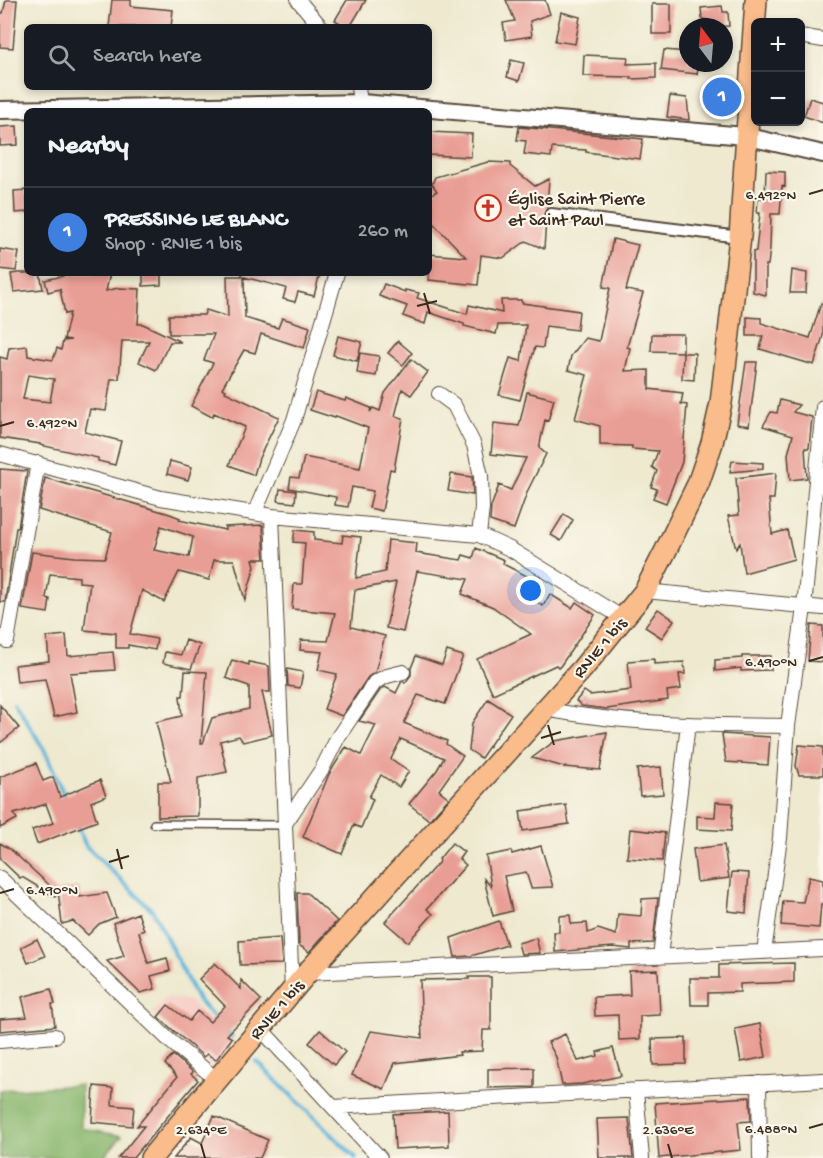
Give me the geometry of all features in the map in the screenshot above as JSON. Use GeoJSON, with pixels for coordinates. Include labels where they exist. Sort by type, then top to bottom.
{"type":"FeatureCollection","features":[{"type":"Feature","properties":{"kind":"main road","name":"RNIE 1 bis"},"geometry":{"type":"LineString","coordinates":[[755,18],[756,0]]}},
{"type":"Feature","properties":{"kind":"main road","name":"RNIE 1 bis"},"geometry":{"type":"LineString","coordinates":[[151,1158],[307,973],[583,668],[645,591],[698,484],[712,443],[721,403],[740,237],[751,72]]}},
{"type":"Feature","properties":{"kind":"street"},"geometry":{"type":"LineString","coordinates":[[298,0],[318,24]]}},
{"type":"Feature","properties":{"kind":"street"},"geometry":{"type":"LineString","coordinates":[[805,37],[823,40]]}},
{"type":"Feature","properties":{"kind":"street"},"geometry":{"type":"LineString","coordinates":[[72,108],[360,100],[746,136],[823,154]]}},
{"type":"Feature","properties":{"kind":"street"},"geometry":{"type":"LineString","coordinates":[[0,110],[24,109]]}},
{"type":"Feature","properties":{"kind":"street"},"geometry":{"type":"LineString","coordinates":[[551,214],[740,237]]}},
{"type":"Feature","properties":{"kind":"street"},"geometry":{"type":"LineString","coordinates":[[255,512],[294,420],[336,276]]}},
{"type":"Feature","properties":{"kind":"street"},"geometry":{"type":"LineString","coordinates":[[439,394],[454,405],[474,445],[481,476],[482,508],[479,535]]}},
{"type":"Feature","properties":{"kind":"street"},"geometry":{"type":"LineString","coordinates":[[765,952],[780,838],[788,726],[804,607],[823,407]]}},
{"type":"Feature","properties":{"kind":"street"},"geometry":{"type":"LineString","coordinates":[[0,454],[161,498],[272,516],[479,535],[510,549],[623,618]]}},
{"type":"Feature","properties":{"kind":"street"},"geometry":{"type":"LineString","coordinates":[[7,641],[38,463]]}},
{"type":"Feature","properties":{"kind":"street"},"geometry":{"type":"LineString","coordinates":[[272,516],[292,991]]}},
{"type":"Feature","properties":{"kind":"street"},"geometry":{"type":"LineString","coordinates":[[645,591],[823,608]]}},
{"type":"Feature","properties":{"kind":"street"},"geometry":{"type":"LineString","coordinates":[[284,825],[322,769],[338,737],[375,682],[387,675],[403,672]]}},
{"type":"Feature","properties":{"kind":"street"},"geometry":{"type":"LineString","coordinates":[[545,709],[579,716],[688,724],[788,726]]}},
{"type":"Feature","properties":{"kind":"street"},"geometry":{"type":"LineString","coordinates":[[660,957],[688,724]]}},
{"type":"Feature","properties":{"kind":"street"},"geometry":{"type":"LineString","coordinates":[[0,878],[170,1041],[216,1079]]}},
{"type":"Feature","properties":{"kind":"street"},"geometry":{"type":"LineString","coordinates":[[307,973],[823,949]]}},
{"type":"Feature","properties":{"kind":"street"},"geometry":{"type":"LineString","coordinates":[[260,1029],[380,1158]]}},
{"type":"Feature","properties":{"kind":"street"},"geometry":{"type":"LineString","coordinates":[[0,1041],[55,1036]]}},
{"type":"Feature","properties":{"kind":"street"},"geometry":{"type":"LineString","coordinates":[[333,1107],[823,1080]]}},
{"type":"Feature","properties":{"kind":"street"},"geometry":{"type":"LineString","coordinates":[[759,1083],[760,1158]]}},
{"type":"Feature","properties":{"kind":"street"},"geometry":{"type":"LineString","coordinates":[[636,1090],[642,1158]]}},
{"type":"Feature","properties":{"kind":"lane"},"geometry":{"type":"LineString","coordinates":[[154,824],[284,825]]}},
{"type":"Feature","properties":{"kind":"shaded area"},"geometry":{"type":"Polygon","coordinates":[[[167,997],[190,1001],[235,1047],[214,1070],[152,1013],[167,997]]]}},
{"type":"Feature","properties":{"kind":"green space"},"geometry":{"type":"Polygon","coordinates":[[[81,1085],[81,1128],[122,1136],[105,1155],[108,1158],[0,1158],[0,1090],[81,1085]]]}},
{"type":"Feature","properties":{"kind":"building"},"geometry":{"type":"Polygon","coordinates":[[[6,0],[17,0],[13,48],[0,47],[0,13],[3,13],[6,0]]]}},
{"type":"Feature","properties":{"kind":"building"},"geometry":{"type":"Polygon","coordinates":[[[112,0],[131,0],[131,6],[173,10],[171,24],[109,24],[112,0]]]}},
{"type":"Feature","properties":{"kind":"building"},"geometry":{"type":"Polygon","coordinates":[[[347,0],[366,0],[352,24],[341,24],[335,20],[347,0]]]}},
{"type":"Feature","properties":{"kind":"building"},"geometry":{"type":"Polygon","coordinates":[[[506,0],[545,0],[550,14],[530,21],[532,36],[506,40],[503,23],[515,21],[506,0]]]}},
{"type":"Feature","properties":{"kind":"building"},"geometry":{"type":"Polygon","coordinates":[[[652,4],[671,4],[671,34],[652,34],[652,4]]]}},
{"type":"Feature","properties":{"kind":"building"},"geometry":{"type":"Polygon","coordinates":[[[722,6],[723,12],[728,12],[728,18],[702,18],[701,8],[722,6]]]}},
{"type":"Feature","properties":{"kind":"building"},"geometry":{"type":"Polygon","coordinates":[[[561,12],[580,17],[575,44],[555,41],[561,12]]]}},
{"type":"Feature","properties":{"kind":"building"},"geometry":{"type":"Polygon","coordinates":[[[664,50],[679,51],[679,72],[661,70],[664,50]]]}},
{"type":"Feature","properties":{"kind":"building"},"geometry":{"type":"Polygon","coordinates":[[[584,55],[628,57],[627,64],[656,63],[656,78],[583,76],[584,55]]]}},
{"type":"Feature","properties":{"kind":"building"},"geometry":{"type":"Polygon","coordinates":[[[511,60],[524,63],[519,81],[507,77],[511,60]]]}},
{"type":"Feature","properties":{"kind":"building"},"geometry":{"type":"Polygon","coordinates":[[[670,96],[687,98],[689,120],[667,117],[670,96]]]}},
{"type":"Feature","properties":{"kind":"building"},"geometry":{"type":"Polygon","coordinates":[[[810,98],[823,102],[823,123],[805,116],[810,98]]]}},
{"type":"Feature","properties":{"kind":"building"},"geometry":{"type":"Polygon","coordinates":[[[17,126],[18,145],[0,146],[0,127],[17,126]]]}},
{"type":"Feature","properties":{"kind":"building"},"geometry":{"type":"Polygon","coordinates":[[[519,127],[643,139],[640,159],[586,152],[586,150],[552,148],[551,157],[524,154],[526,141],[517,140],[519,127]]]}},
{"type":"Feature","properties":{"kind":"building"},"geometry":{"type":"Polygon","coordinates":[[[432,132],[472,134],[471,157],[432,155],[432,132]]]}},
{"type":"Feature","properties":{"kind":"building","name":"Église Saint Pierre et Saint Paul"},"geometry":{"type":"Polygon","coordinates":[[[488,162],[510,163],[510,166],[535,186],[549,179],[547,208],[544,214],[546,220],[544,249],[526,241],[503,258],[481,255],[478,285],[429,280],[429,276],[432,276],[432,254],[466,257],[432,222],[432,194],[437,191],[432,184],[435,177],[488,162]]]}},
{"type":"Feature","properties":{"kind":"building"},"geometry":{"type":"Polygon","coordinates":[[[766,171],[785,172],[785,187],[782,186],[780,214],[771,214],[770,248],[768,265],[766,265],[766,295],[753,292],[753,252],[756,251],[760,213],[757,213],[758,198],[765,199],[766,171]]]}},
{"type":"Feature","properties":{"kind":"building"},"geometry":{"type":"Polygon","coordinates":[[[24,190],[24,212],[15,213],[14,191],[24,190]]]}},
{"type":"Feature","properties":{"kind":"building"},"geometry":{"type":"Polygon","coordinates":[[[613,239],[638,245],[626,290],[643,293],[627,347],[630,348],[625,371],[649,370],[649,389],[683,393],[681,404],[687,405],[682,462],[666,503],[653,498],[657,489],[651,487],[657,471],[652,467],[658,451],[632,449],[632,446],[600,445],[600,426],[575,419],[587,375],[568,370],[571,356],[585,338],[599,341],[610,288],[603,287],[613,239]]]}},
{"type":"Feature","properties":{"kind":"building"},"geometry":{"type":"Polygon","coordinates":[[[0,249],[19,252],[16,271],[0,269],[0,249]]]}},
{"type":"Feature","properties":{"kind":"building"},"geometry":{"type":"Polygon","coordinates":[[[792,270],[807,273],[806,293],[790,293],[792,270]]]}},
{"type":"Feature","properties":{"kind":"building"},"geometry":{"type":"Polygon","coordinates":[[[24,273],[24,276],[41,276],[43,289],[14,292],[11,274],[24,273]]]}},
{"type":"Feature","properties":{"kind":"building"},"geometry":{"type":"Polygon","coordinates":[[[63,276],[109,276],[106,291],[118,288],[140,289],[138,324],[143,324],[181,342],[170,342],[156,370],[139,362],[149,341],[122,341],[119,379],[111,379],[106,411],[90,409],[85,432],[121,441],[115,465],[98,461],[98,458],[40,444],[0,438],[0,357],[7,359],[9,348],[27,346],[28,356],[53,360],[57,348],[61,350],[63,341],[71,340],[64,339],[70,313],[65,314],[60,289],[48,292],[45,280],[63,276]],[[28,375],[23,399],[50,402],[54,379],[28,375]]]}},
{"type":"Feature","properties":{"kind":"building"},"geometry":{"type":"Polygon","coordinates":[[[143,276],[161,276],[161,285],[143,286],[143,276]]]}},
{"type":"Feature","properties":{"kind":"building"},"geometry":{"type":"Polygon","coordinates":[[[227,276],[319,276],[314,296],[298,292],[295,302],[283,299],[286,288],[244,277],[245,318],[278,328],[282,318],[310,327],[304,348],[261,334],[255,353],[244,350],[222,388],[226,390],[225,392],[279,417],[259,458],[254,475],[229,465],[245,427],[214,413],[212,417],[191,406],[213,363],[204,360],[214,334],[169,334],[169,315],[204,315],[206,310],[228,317],[227,276]]]}},
{"type":"Feature","properties":{"kind":"building"},"geometry":{"type":"Polygon","coordinates":[[[384,284],[405,292],[405,290],[419,293],[417,298],[467,314],[469,305],[502,313],[501,300],[521,300],[522,303],[579,311],[577,330],[546,326],[543,348],[535,347],[520,400],[499,395],[510,358],[521,361],[526,325],[498,325],[496,334],[464,326],[464,324],[428,312],[425,324],[403,316],[407,306],[379,296],[384,284]]]}},
{"type":"Feature","properties":{"kind":"building"},"geometry":{"type":"Polygon","coordinates":[[[821,303],[823,304],[823,336],[814,365],[760,349],[763,336],[747,336],[747,317],[761,318],[761,323],[810,338],[821,303]]]}},
{"type":"Feature","properties":{"kind":"building"},"geometry":{"type":"Polygon","coordinates":[[[652,334],[683,334],[683,352],[651,351],[652,334]]]}},
{"type":"Feature","properties":{"kind":"building"},"geometry":{"type":"Polygon","coordinates":[[[338,336],[362,342],[357,361],[333,355],[338,336]]]}},
{"type":"Feature","properties":{"kind":"building"},"geometry":{"type":"Polygon","coordinates":[[[398,341],[412,353],[403,365],[388,353],[398,341]]]}},
{"type":"Feature","properties":{"kind":"building"},"geometry":{"type":"Polygon","coordinates":[[[360,353],[379,356],[376,376],[357,373],[360,353]]]}},
{"type":"Feature","properties":{"kind":"building"},"geometry":{"type":"Polygon","coordinates":[[[683,353],[695,353],[694,380],[682,379],[683,353]]]}},
{"type":"Feature","properties":{"kind":"building"},"geometry":{"type":"Polygon","coordinates":[[[411,359],[428,372],[411,395],[402,389],[395,416],[403,418],[394,470],[390,469],[382,511],[369,508],[373,491],[352,487],[348,507],[335,505],[336,497],[289,488],[291,477],[299,478],[304,457],[360,468],[368,428],[336,416],[335,418],[310,410],[316,392],[345,401],[346,398],[371,408],[370,412],[373,408],[380,411],[385,393],[411,359]]]}},
{"type":"Feature","properties":{"kind":"building"},"geometry":{"type":"Polygon","coordinates":[[[746,362],[757,362],[749,426],[737,424],[746,362]]]}},
{"type":"Feature","properties":{"kind":"building"},"geometry":{"type":"Polygon","coordinates":[[[527,392],[554,399],[548,421],[545,420],[539,448],[546,454],[528,490],[514,529],[490,521],[491,507],[499,485],[511,490],[526,458],[491,454],[494,423],[519,426],[527,392]]]}},
{"type":"Feature","properties":{"kind":"building"},"geometry":{"type":"Polygon","coordinates":[[[780,400],[799,405],[793,412],[812,417],[809,448],[805,448],[807,478],[790,480],[788,454],[793,435],[763,426],[771,412],[777,413],[780,400]]]}},
{"type":"Feature","properties":{"kind":"building"},"geometry":{"type":"Polygon","coordinates":[[[170,461],[192,467],[188,480],[167,474],[170,461]]]}},
{"type":"Feature","properties":{"kind":"building"},"geometry":{"type":"Polygon","coordinates":[[[732,461],[763,463],[763,469],[730,472],[732,461]]]}},
{"type":"Feature","properties":{"kind":"building"},"geometry":{"type":"Polygon","coordinates":[[[0,469],[27,471],[5,602],[0,602],[0,469]]]}},
{"type":"Feature","properties":{"kind":"building"},"geometry":{"type":"Polygon","coordinates":[[[776,473],[774,499],[769,499],[772,534],[787,530],[794,559],[744,573],[740,543],[736,549],[728,516],[739,515],[736,478],[776,473]]]}},
{"type":"Feature","properties":{"kind":"building"},"geometry":{"type":"Polygon","coordinates":[[[451,474],[472,477],[473,495],[448,491],[451,474]]]}},
{"type":"Feature","properties":{"kind":"building"},"geometry":{"type":"Polygon","coordinates":[[[45,478],[170,514],[180,518],[179,520],[225,530],[225,527],[263,525],[265,559],[253,559],[255,566],[245,600],[234,560],[214,560],[209,580],[179,572],[164,602],[142,590],[130,634],[157,639],[155,650],[128,645],[128,648],[116,648],[116,633],[84,630],[90,583],[79,582],[79,577],[50,574],[46,598],[50,599],[48,613],[22,609],[32,552],[105,558],[112,532],[39,510],[45,478]],[[161,526],[154,550],[189,557],[193,537],[161,526]]]}},
{"type":"Feature","properties":{"kind":"building"},"geometry":{"type":"Polygon","coordinates":[[[280,489],[296,491],[295,503],[278,501],[280,489]]]}},
{"type":"Feature","properties":{"kind":"building"},"geometry":{"type":"Polygon","coordinates":[[[564,514],[573,520],[561,541],[551,535],[564,514]]]}},
{"type":"Feature","properties":{"kind":"building"},"geometry":{"type":"Polygon","coordinates":[[[295,530],[314,532],[314,540],[342,543],[343,535],[361,537],[356,578],[385,572],[388,540],[417,543],[416,553],[461,560],[463,555],[473,558],[476,548],[504,560],[503,564],[527,576],[520,590],[543,606],[550,594],[572,608],[576,602],[595,615],[559,668],[556,665],[493,694],[477,659],[531,634],[493,607],[462,594],[468,579],[417,571],[403,632],[386,628],[396,582],[355,590],[351,627],[385,636],[375,672],[368,677],[342,716],[324,709],[337,674],[318,670],[322,652],[300,650],[301,640],[328,641],[335,613],[292,609],[294,584],[302,584],[305,543],[293,542],[295,530]]]}},
{"type":"Feature","properties":{"kind":"building"},"geometry":{"type":"Polygon","coordinates":[[[658,609],[674,620],[662,638],[645,627],[658,609]]]}},
{"type":"Feature","properties":{"kind":"building"},"geometry":{"type":"Polygon","coordinates":[[[811,625],[823,626],[823,662],[808,661],[811,625]]]}},
{"type":"Feature","properties":{"kind":"building"},"geometry":{"type":"Polygon","coordinates":[[[66,635],[68,656],[113,652],[115,670],[70,673],[77,712],[54,717],[45,679],[17,682],[15,665],[49,661],[47,637],[66,635]]]}},
{"type":"Feature","properties":{"kind":"building"},"geometry":{"type":"Polygon","coordinates":[[[186,640],[200,645],[191,669],[163,663],[165,652],[181,655],[186,640]]]}},
{"type":"Feature","properties":{"kind":"building"},"geometry":{"type":"Polygon","coordinates":[[[447,651],[463,656],[445,704],[418,695],[404,723],[447,741],[446,744],[463,756],[439,790],[449,798],[429,820],[409,804],[444,758],[401,739],[391,759],[409,771],[399,787],[381,775],[369,797],[373,799],[361,828],[354,825],[342,854],[303,837],[329,774],[346,747],[361,755],[376,725],[359,721],[381,689],[385,687],[396,693],[402,681],[405,683],[411,675],[416,656],[442,665],[447,651]]]}},
{"type":"Feature","properties":{"kind":"building"},"geometry":{"type":"Polygon","coordinates":[[[742,656],[771,656],[771,670],[741,671],[741,668],[715,671],[715,660],[742,658],[742,656]]]}},
{"type":"Feature","properties":{"kind":"building"},"geometry":{"type":"Polygon","coordinates":[[[654,659],[654,664],[684,662],[685,674],[679,674],[681,689],[667,691],[668,700],[607,709],[582,706],[576,701],[584,691],[590,695],[631,690],[628,661],[654,659]]]}},
{"type":"Feature","properties":{"kind":"building"},"geometry":{"type":"Polygon","coordinates":[[[232,660],[249,665],[249,662],[269,666],[270,692],[262,692],[272,735],[243,742],[239,736],[220,741],[227,772],[198,778],[198,816],[158,817],[158,782],[171,782],[156,722],[182,716],[180,696],[183,696],[185,671],[207,672],[201,743],[203,743],[212,718],[249,709],[249,686],[226,678],[232,660]]]}},
{"type":"Feature","properties":{"kind":"building"},"geometry":{"type":"Polygon","coordinates":[[[287,669],[303,672],[300,688],[288,686],[287,669]]]}},
{"type":"Feature","properties":{"kind":"building"},"geometry":{"type":"Polygon","coordinates":[[[488,699],[511,714],[481,758],[469,750],[472,723],[488,699]]]}},
{"type":"Feature","properties":{"kind":"building"},"geometry":{"type":"Polygon","coordinates":[[[0,705],[19,728],[0,743],[0,705]]]}},
{"type":"Feature","properties":{"kind":"building"},"geometry":{"type":"Polygon","coordinates":[[[607,732],[600,770],[564,767],[532,758],[555,741],[607,732]]]}},
{"type":"Feature","properties":{"kind":"building"},"geometry":{"type":"Polygon","coordinates":[[[722,734],[770,737],[768,765],[726,762],[722,734]]]}},
{"type":"Feature","properties":{"kind":"building"},"geometry":{"type":"Polygon","coordinates":[[[799,745],[823,747],[823,775],[799,775],[796,766],[799,745]]]}},
{"type":"Feature","properties":{"kind":"building"},"geometry":{"type":"Polygon","coordinates":[[[36,763],[43,781],[53,777],[60,797],[100,780],[106,796],[91,802],[97,821],[37,844],[32,830],[53,823],[46,804],[14,814],[17,819],[0,828],[0,777],[36,763]]]}},
{"type":"Feature","properties":{"kind":"building"},"geometry":{"type":"Polygon","coordinates":[[[661,767],[663,794],[640,796],[637,769],[661,767]]]}},
{"type":"Feature","properties":{"kind":"building"},"geometry":{"type":"Polygon","coordinates":[[[716,802],[733,803],[731,831],[697,829],[697,816],[715,817],[716,802]]]}},
{"type":"Feature","properties":{"kind":"building"},"geometry":{"type":"Polygon","coordinates":[[[566,805],[569,824],[523,831],[520,811],[566,805]]]}},
{"type":"Feature","properties":{"kind":"building"},"geometry":{"type":"Polygon","coordinates":[[[630,829],[665,833],[662,861],[627,858],[630,829]]]}},
{"type":"Feature","properties":{"kind":"building"},"geometry":{"type":"Polygon","coordinates":[[[0,843],[10,849],[58,893],[55,897],[22,877],[20,878],[0,859],[0,843]]]}},
{"type":"Feature","properties":{"kind":"building"},"geometry":{"type":"Polygon","coordinates":[[[452,843],[464,852],[459,859],[466,865],[427,909],[433,914],[408,942],[385,922],[440,861],[439,859],[452,843]]]}},
{"type":"Feature","properties":{"kind":"building"},"geometry":{"type":"Polygon","coordinates":[[[724,845],[729,878],[697,882],[693,849],[724,845]]]}},
{"type":"Feature","properties":{"kind":"building"},"geometry":{"type":"Polygon","coordinates":[[[541,846],[553,887],[531,888],[526,872],[504,876],[512,911],[493,916],[484,879],[491,886],[486,856],[511,851],[512,854],[541,846]]]}},
{"type":"Feature","properties":{"kind":"building"},"geometry":{"type":"Polygon","coordinates":[[[732,872],[749,873],[746,913],[728,911],[732,872]]]}},
{"type":"Feature","properties":{"kind":"building"},"geometry":{"type":"Polygon","coordinates":[[[809,877],[823,880],[823,905],[821,904],[819,928],[781,925],[783,901],[803,902],[809,877]]]}},
{"type":"Feature","properties":{"kind":"building"},"geometry":{"type":"Polygon","coordinates":[[[79,887],[80,897],[107,893],[116,917],[99,924],[88,935],[73,921],[62,924],[58,890],[79,887]]]}},
{"type":"Feature","properties":{"kind":"building"},"geometry":{"type":"Polygon","coordinates":[[[297,893],[307,893],[337,921],[309,952],[299,945],[297,893]]]}},
{"type":"Feature","properties":{"kind":"building"},"geometry":{"type":"Polygon","coordinates":[[[658,898],[653,943],[631,944],[631,949],[613,947],[555,952],[554,932],[559,932],[559,916],[570,915],[571,924],[587,923],[588,933],[598,929],[616,935],[618,914],[641,916],[642,899],[658,898]]]}},
{"type":"Feature","properties":{"kind":"building"},"geometry":{"type":"Polygon","coordinates":[[[138,913],[144,930],[139,932],[148,963],[167,958],[170,971],[151,976],[155,989],[140,993],[107,961],[124,956],[113,923],[138,913]]]}},
{"type":"Feature","properties":{"kind":"building"},"geometry":{"type":"Polygon","coordinates":[[[499,921],[507,945],[471,956],[455,957],[451,938],[499,921]]]}},
{"type":"Feature","properties":{"kind":"building"},"geometry":{"type":"Polygon","coordinates":[[[280,938],[282,964],[240,965],[239,941],[280,938]]]}},
{"type":"Feature","properties":{"kind":"building"},"geometry":{"type":"Polygon","coordinates":[[[536,938],[540,953],[521,954],[518,943],[536,938]]]}},
{"type":"Feature","properties":{"kind":"building"},"geometry":{"type":"Polygon","coordinates":[[[37,939],[45,956],[28,963],[21,947],[37,939]]]}},
{"type":"Feature","properties":{"kind":"building"},"geometry":{"type":"Polygon","coordinates":[[[215,963],[241,989],[241,980],[261,1000],[227,1035],[232,1038],[216,1060],[207,1054],[204,1057],[158,1017],[168,1005],[189,1021],[197,1011],[210,1022],[225,1006],[199,979],[215,963]]]}},
{"type":"Feature","properties":{"kind":"building"},"geometry":{"type":"Polygon","coordinates":[[[794,963],[794,982],[740,984],[740,992],[708,993],[708,1005],[691,1005],[690,978],[719,978],[719,965],[794,963]]]}},
{"type":"Feature","properties":{"kind":"building"},"geometry":{"type":"Polygon","coordinates":[[[658,970],[660,1015],[640,1016],[640,1039],[619,1040],[618,1015],[595,1016],[594,997],[630,995],[629,971],[658,970]]]}},
{"type":"Feature","properties":{"kind":"building"},"geometry":{"type":"Polygon","coordinates":[[[469,977],[491,977],[491,1030],[483,1030],[482,1051],[459,1052],[460,1055],[395,1063],[384,1089],[352,1075],[371,1031],[422,1038],[420,980],[469,979],[469,977]]]}},
{"type":"Feature","properties":{"kind":"building"},"geometry":{"type":"Polygon","coordinates":[[[51,989],[55,1004],[52,1004],[55,1026],[0,1031],[0,1019],[27,1017],[22,997],[51,989]]]}},
{"type":"Feature","properties":{"kind":"building"},"geometry":{"type":"Polygon","coordinates":[[[760,1024],[766,1057],[741,1062],[735,1029],[760,1024]]]}},
{"type":"Feature","properties":{"kind":"building"},"geometry":{"type":"Polygon","coordinates":[[[320,1030],[345,1052],[334,1065],[309,1043],[320,1030]]]}},
{"type":"Feature","properties":{"kind":"building"},"geometry":{"type":"Polygon","coordinates":[[[565,1034],[578,1061],[598,1056],[597,1052],[613,1048],[621,1076],[582,1084],[562,1085],[556,1057],[548,1042],[565,1034]]]}},
{"type":"Feature","properties":{"kind":"building"},"geometry":{"type":"Polygon","coordinates":[[[686,1038],[686,1064],[653,1065],[652,1039],[686,1038]]]}},
{"type":"Feature","properties":{"kind":"building"},"geometry":{"type":"Polygon","coordinates":[[[173,1055],[193,1072],[191,1074],[198,1080],[133,1158],[118,1158],[144,1126],[137,1126],[177,1077],[165,1064],[173,1055]]]}},
{"type":"Feature","properties":{"kind":"building"},"geometry":{"type":"Polygon","coordinates":[[[534,1068],[534,1087],[488,1088],[488,1069],[534,1068]]]}},
{"type":"Feature","properties":{"kind":"building"},"geometry":{"type":"Polygon","coordinates":[[[94,1086],[113,1088],[112,1105],[134,1107],[132,1126],[92,1122],[94,1086]]]}},
{"type":"Feature","properties":{"kind":"building"},"geometry":{"type":"Polygon","coordinates":[[[750,1097],[751,1121],[738,1122],[741,1150],[659,1158],[655,1103],[750,1097]]]}},
{"type":"Feature","properties":{"kind":"building"},"geometry":{"type":"Polygon","coordinates":[[[448,1111],[449,1146],[395,1149],[393,1114],[448,1111]]]}},
{"type":"Feature","properties":{"kind":"building"},"geometry":{"type":"Polygon","coordinates":[[[214,1116],[268,1140],[260,1158],[174,1158],[191,1137],[202,1143],[214,1116]]]}},
{"type":"Feature","properties":{"kind":"building"},"geometry":{"type":"Polygon","coordinates":[[[629,1118],[633,1158],[599,1158],[597,1119],[629,1118]]]}},
{"type":"Feature","properties":{"kind":"waterway"},"geometry":{"type":"LineString","coordinates":[[14,700],[46,753],[66,800]]}},
{"type":"Feature","properties":{"kind":"waterway"},"geometry":{"type":"LineString","coordinates":[[76,824],[86,846],[153,911],[197,999],[216,1020]]}},
{"type":"Feature","properties":{"kind":"waterway"},"geometry":{"type":"LineString","coordinates":[[225,1030],[232,1037]]}},
{"type":"Feature","properties":{"kind":"waterway"},"geometry":{"type":"LineString","coordinates":[[257,1062],[356,1158]]}},
{"type":"Feature","properties":{"kind":"place","name":"PRESSING LE BLANC"},"geometry":{"type":"Point","coordinates":[722,97]}},
{"type":"Feature","properties":{"kind":"place","name":"Église Saint Pierre et Saint Paul"},"geometry":{"type":"Point","coordinates":[488,208]}}]}
